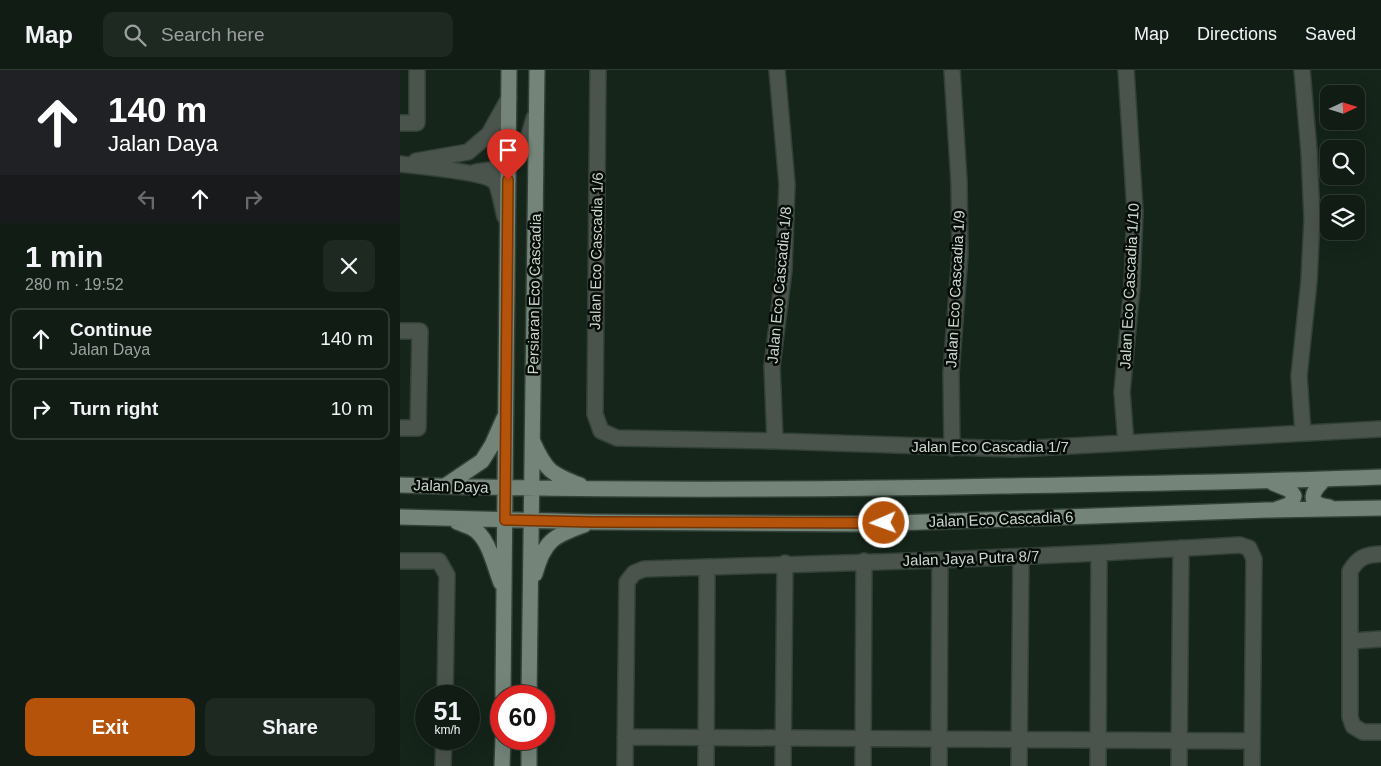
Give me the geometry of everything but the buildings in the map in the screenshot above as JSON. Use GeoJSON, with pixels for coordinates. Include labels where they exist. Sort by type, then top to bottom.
{"type":"FeatureCollection","features":[{"type":"Feature","properties":{"kind":"main road","name":"Persiaran Eco Cascadia"},"geometry":{"type":"LineString","coordinates":[[503,685],[509,70]]}},
{"type":"Feature","properties":{"kind":"main road","name":"Persiaran Eco Cascadia"},"geometry":{"type":"LineString","coordinates":[[530,685],[537,70]]}},
{"type":"Feature","properties":{"kind":"main road"},"geometry":{"type":"LineString","coordinates":[[444,486],[482,461],[492,445],[506,413]]}},
{"type":"Feature","properties":{"kind":"main road"},"geometry":{"type":"LineString","coordinates":[[532,438],[544,463],[557,476],[590,488]]}},
{"type":"Feature","properties":{"kind":"main road"},"geometry":{"type":"LineString","coordinates":[[531,488],[862,489],[1266,482],[1381,477]]}},
{"type":"Feature","properties":{"kind":"main road"},"geometry":{"type":"LineString","coordinates":[[1325,479],[1315,488],[1313,496],[1316,503],[1340,509]]}},
{"type":"Feature","properties":{"kind":"main road"},"geometry":{"type":"LineString","coordinates":[[1266,482],[1290,490],[1294,496],[1291,504],[1282,508],[1267,510]]}},
{"type":"Feature","properties":{"kind":"main road","name":"Jalan Daya"},"geometry":{"type":"LineString","coordinates":[[400,485],[531,488]]}},
{"type":"Feature","properties":{"kind":"main road","name":"Jalan Eco Cascadia 6"},"geometry":{"type":"LineString","coordinates":[[531,520],[865,524],[1267,510],[1381,508]]}},
{"type":"Feature","properties":{"kind":"main road"},"geometry":{"type":"LineString","coordinates":[[400,517],[531,520]]}},
{"type":"Feature","properties":{"kind":"main road"},"geometry":{"type":"LineString","coordinates":[[446,518],[474,528],[483,536],[504,591]]}},
{"type":"Feature","properties":{"kind":"main road"},"geometry":{"type":"LineString","coordinates":[[530,589],[544,549],[554,538],[592,522]]}},
{"type":"Feature","properties":{"kind":"main road"},"geometry":{"type":"LineString","coordinates":[[502,766],[503,750]]}},
{"type":"Feature","properties":{"kind":"main road"},"geometry":{"type":"LineString","coordinates":[[529,750],[529,766]]}},
{"type":"Feature","properties":{"kind":"street"},"geometry":{"type":"LineString","coordinates":[[400,123],[416,123],[418,70]]}},
{"type":"Feature","properties":{"kind":"street","name":"Jalan Eco Cascadia 1/6"},"geometry":{"type":"LineString","coordinates":[[598,70],[595,414],[601,431]]}},
{"type":"Feature","properties":{"kind":"street","name":"Jalan Eco Cascadia 1/8"},"geometry":{"type":"LineString","coordinates":[[775,441],[772,366],[784,270],[787,184],[777,70]]}},
{"type":"Feature","properties":{"kind":"street","name":"Jalan Eco Cascadia 1/9"},"geometry":{"type":"LineString","coordinates":[[952,70],[959,182],[960,254],[951,374],[952,448]]}},
{"type":"Feature","properties":{"kind":"street","name":"Jalan Eco Cascadia 1/10"},"geometry":{"type":"LineString","coordinates":[[1126,70],[1135,211],[1132,286],[1122,392],[1126,443]]}},
{"type":"Feature","properties":{"kind":"street"},"geometry":{"type":"LineString","coordinates":[[1302,70],[1309,151],[1312,218],[1309,281],[1299,376],[1303,433]]}},
{"type":"Feature","properties":{"kind":"street"},"geometry":{"type":"LineString","coordinates":[[508,226],[496,183],[488,178],[470,173],[400,164],[468,152],[489,134],[509,98]]}},
{"type":"Feature","properties":{"kind":"street"},"geometry":{"type":"LineString","coordinates":[[470,173],[500,170],[520,157],[529,138],[536,111]]}},
{"type":"Feature","properties":{"kind":"street"},"geometry":{"type":"LineString","coordinates":[[400,331],[420,331],[418,428],[400,428]]}},
{"type":"Feature","properties":{"kind":"street","name":"Jalan Eco Cascadia 1/7"},"geometry":{"type":"LineString","coordinates":[[601,431],[617,438],[1014,449],[1381,429]]}},
{"type":"Feature","properties":{"kind":"street","name":"Jalan Jaya Putra 8/7"},"geometry":{"type":"LineString","coordinates":[[625,737],[627,582],[634,573],[644,569],[707,568],[785,563],[940,560],[1240,544],[1249,548],[1254,559],[1252,741]]}},
{"type":"Feature","properties":{"kind":"street"},"geometry":{"type":"LineString","coordinates":[[1179,766],[1181,548]]}},
{"type":"Feature","properties":{"kind":"street"},"geometry":{"type":"LineString","coordinates":[[1098,766],[1099,553]]}},
{"type":"Feature","properties":{"kind":"street"},"geometry":{"type":"LineString","coordinates":[[1381,554],[1370,554],[1357,560],[1350,572],[1350,717],[1353,726],[1363,732],[1381,732]]}},
{"type":"Feature","properties":{"kind":"street"},"geometry":{"type":"LineString","coordinates":[[1019,766],[1021,556]]}},
{"type":"Feature","properties":{"kind":"street"},"geometry":{"type":"LineString","coordinates":[[938,766],[940,560]]}},
{"type":"Feature","properties":{"kind":"street"},"geometry":{"type":"LineString","coordinates":[[400,561],[439,561],[447,575],[445,685]]}},
{"type":"Feature","properties":{"kind":"street"},"geometry":{"type":"LineString","coordinates":[[863,766],[864,561]]}},
{"type":"Feature","properties":{"kind":"street"},"geometry":{"type":"LineString","coordinates":[[783,766],[785,563]]}},
{"type":"Feature","properties":{"kind":"street"},"geometry":{"type":"LineString","coordinates":[[706,766],[707,568]]}},
{"type":"Feature","properties":{"kind":"street"},"geometry":{"type":"LineString","coordinates":[[1351,640],[1381,639]]}},
{"type":"Feature","properties":{"kind":"street"},"geometry":{"type":"LineString","coordinates":[[625,766],[625,737],[1252,741],[1252,766]]}},
{"type":"Feature","properties":{"kind":"street"},"geometry":{"type":"LineString","coordinates":[[443,766],[444,750]]}},
{"type":"Feature","properties":{"kind":"route"},"geometry":{"type":"LineString","coordinates":[[508,180],[505,520],[884,523]]}}]}
